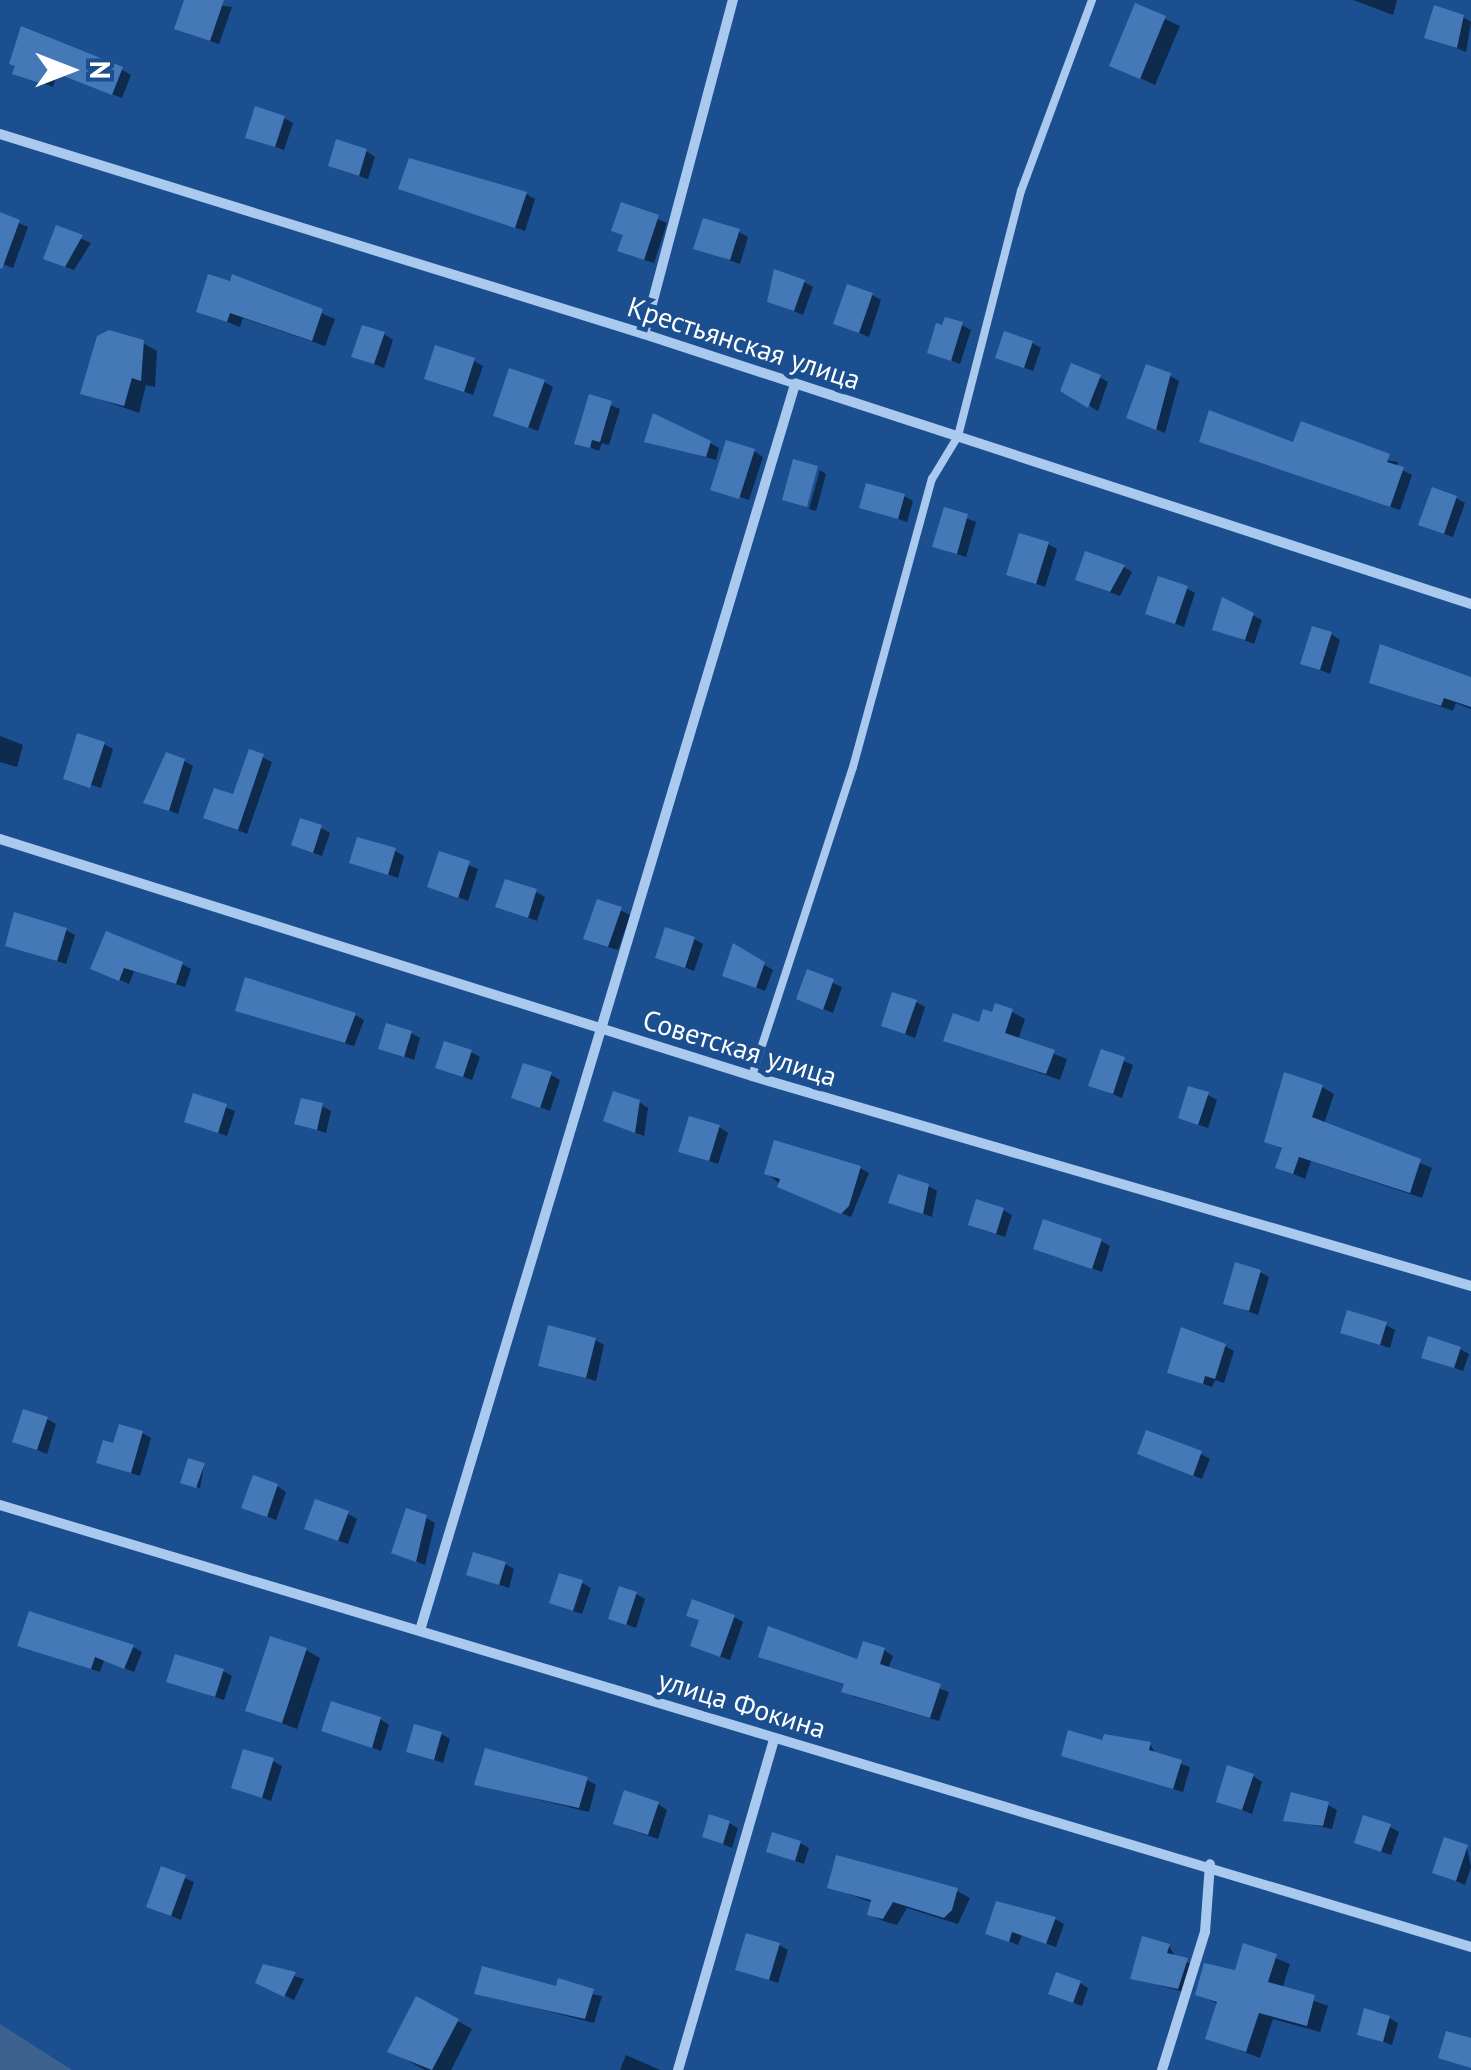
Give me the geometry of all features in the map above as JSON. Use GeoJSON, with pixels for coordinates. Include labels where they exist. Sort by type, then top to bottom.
{"type":"FeatureCollection","features":[{"type":"Feature","properties":{"kind":"street"},"geometry":{"type":"LineString","coordinates":[[644,334],[733,0]]}},
{"type":"Feature","properties":{"kind":"street","name":"Крестьянская улица"},"geometry":{"type":"LineString","coordinates":[[0,134],[644,334],[1471,604]]}},
{"type":"Feature","properties":{"kind":"street"},"geometry":{"type":"LineString","coordinates":[[421,1627],[605,1030],[795,384]]}},
{"type":"Feature","properties":{"kind":"street","name":"Советская улица"},"geometry":{"type":"LineString","coordinates":[[0,839],[752,1076],[1471,1286]]}},
{"type":"Feature","properties":{"kind":"street","name":"улица Фокина"},"geometry":{"type":"LineString","coordinates":[[0,1504],[421,1627],[774,1738],[1210,1864],[1471,1947]]}},
{"type":"Feature","properties":{"kind":"street"},"geometry":{"type":"LineString","coordinates":[[678,2070],[774,1738]]}},
{"type":"Feature","properties":{"kind":"street"},"geometry":{"type":"LineString","coordinates":[[1162,2070],[1204,1932],[1210,1864]]}},
{"type":"Feature","properties":{"kind":"lane"},"geometry":{"type":"LineString","coordinates":[[752,1076],[852,767],[932,479],[958,436],[1021,191],[1092,0]]}},
{"type":"Feature","properties":{"kind":"water"},"geometry":{"type":"Polygon","coordinates":[[[0,2024],[72,2070],[0,2070],[0,2024]]]}},
{"type":"Feature","properties":{"kind":"building"},"geometry":{"type":"Polygon","coordinates":[[[184,0],[224,0],[210,41],[174,29],[184,0]]]}},
{"type":"Feature","properties":{"kind":"building"},"geometry":{"type":"Polygon","coordinates":[[[1135,3],[1166,16],[1140,79],[1109,66],[1135,3]]]}},
{"type":"Feature","properties":{"kind":"building"},"geometry":{"type":"Polygon","coordinates":[[[1434,5],[1464,15],[1457,48],[1424,38],[1434,5]]]}},
{"type":"Feature","properties":{"kind":"building"},"geometry":{"type":"Polygon","coordinates":[[[21,26],[123,67],[112,95],[56,73],[47,72],[43,84],[12,74],[15,66],[9,64],[21,26]]]}},
{"type":"Feature","properties":{"kind":"building"},"geometry":{"type":"Polygon","coordinates":[[[255,106],[285,116],[275,147],[245,138],[255,106]]]}},
{"type":"Feature","properties":{"kind":"building"},"geometry":{"type":"Polygon","coordinates":[[[336,139],[367,149],[359,176],[328,166],[336,139]]]}},
{"type":"Feature","properties":{"kind":"building"},"geometry":{"type":"Polygon","coordinates":[[[409,158],[527,192],[515,228],[398,189],[409,158]]]}},
{"type":"Feature","properties":{"kind":"building"},"geometry":{"type":"Polygon","coordinates":[[[621,202],[659,215],[644,260],[617,251],[623,235],[611,231],[621,202]]]}},
{"type":"Feature","properties":{"kind":"building"},"geometry":{"type":"Polygon","coordinates":[[[0,212],[20,220],[2,269],[0,268],[0,212]]]}},
{"type":"Feature","properties":{"kind":"building"},"geometry":{"type":"Polygon","coordinates":[[[703,218],[740,229],[730,260],[693,249],[703,218]]]}},
{"type":"Feature","properties":{"kind":"building"},"geometry":{"type":"Polygon","coordinates":[[[56,225],[83,235],[65,267],[43,259],[56,225]]]}},
{"type":"Feature","properties":{"kind":"building"},"geometry":{"type":"Polygon","coordinates":[[[774,269],[805,280],[794,311],[767,302],[774,269]]]}},
{"type":"Feature","properties":{"kind":"building"},"geometry":{"type":"Polygon","coordinates":[[[208,274],[230,281],[232,274],[323,309],[312,341],[230,313],[227,322],[196,312],[208,274]]]}},
{"type":"Feature","properties":{"kind":"building"},"geometry":{"type":"Polygon","coordinates":[[[847,284],[873,293],[859,333],[833,324],[847,284]]]}},
{"type":"Feature","properties":{"kind":"building"},"geometry":{"type":"Polygon","coordinates":[[[945,317],[963,322],[951,361],[927,353],[936,323],[942,325],[945,317]]]}},
{"type":"Feature","properties":{"kind":"building"},"geometry":{"type":"Polygon","coordinates":[[[362,325],[385,332],[374,364],[351,357],[362,325]]]}},
{"type":"Feature","properties":{"kind":"building"},"geometry":{"type":"Polygon","coordinates":[[[109,330],[144,340],[141,381],[132,378],[124,406],[80,394],[97,336],[109,330]]]}},
{"type":"Feature","properties":{"kind":"building"},"geometry":{"type":"Polygon","coordinates":[[[1004,331],[1033,341],[1024,368],[995,358],[1004,331]]]}},
{"type":"Feature","properties":{"kind":"building"},"geometry":{"type":"Polygon","coordinates":[[[435,345],[475,358],[464,392],[424,379],[435,345]]]}},
{"type":"Feature","properties":{"kind":"building"},"geometry":{"type":"Polygon","coordinates":[[[1071,363],[1101,375],[1088,408],[1060,391],[1071,363]]]}},
{"type":"Feature","properties":{"kind":"building"},"geometry":{"type":"Polygon","coordinates":[[[1146,364],[1171,373],[1156,430],[1126,418],[1146,364]]]}},
{"type":"Feature","properties":{"kind":"building"},"geometry":{"type":"Polygon","coordinates":[[[509,368],[545,380],[528,428],[493,416],[509,368]]]}},
{"type":"Feature","properties":{"kind":"building"},"geometry":{"type":"Polygon","coordinates":[[[589,394],[612,401],[600,442],[592,440],[590,448],[574,444],[589,394]]]}},
{"type":"Feature","properties":{"kind":"building"},"geometry":{"type":"Polygon","coordinates":[[[1209,410],[1293,442],[1301,421],[1390,454],[1387,462],[1404,467],[1390,507],[1199,442],[1209,410]]]}},
{"type":"Feature","properties":{"kind":"building"},"geometry":{"type":"Polygon","coordinates":[[[653,413],[711,441],[706,457],[644,442],[653,413]]]}},
{"type":"Feature","properties":{"kind":"building"},"geometry":{"type":"Polygon","coordinates":[[[726,440],[755,449],[739,499],[710,490],[726,440]]]}},
{"type":"Feature","properties":{"kind":"building"},"geometry":{"type":"Polygon","coordinates":[[[793,459],[818,466],[807,507],[782,500],[793,459]]]}},
{"type":"Feature","properties":{"kind":"building"},"geometry":{"type":"Polygon","coordinates":[[[866,483],[905,494],[898,519],[859,508],[866,483]]]}},
{"type":"Feature","properties":{"kind":"building"},"geometry":{"type":"Polygon","coordinates":[[[1432,487],[1457,496],[1444,534],[1418,525],[1432,487]]]}},
{"type":"Feature","properties":{"kind":"building"},"geometry":{"type":"Polygon","coordinates":[[[944,507],[968,514],[957,554],[932,547],[944,507]]]}},
{"type":"Feature","properties":{"kind":"building"},"geometry":{"type":"Polygon","coordinates":[[[1019,533],[1049,542],[1036,584],[1006,575],[1019,533]]]}},
{"type":"Feature","properties":{"kind":"building"},"geometry":{"type":"Polygon","coordinates":[[[1085,551],[1125,565],[1110,592],[1075,580],[1085,551]]]}},
{"type":"Feature","properties":{"kind":"building"},"geometry":{"type":"Polygon","coordinates":[[[1158,576],[1188,586],[1175,624],[1145,614],[1158,576]]]}},
{"type":"Feature","properties":{"kind":"building"},"geometry":{"type":"Polygon","coordinates":[[[1222,597],[1254,613],[1245,640],[1212,630],[1222,597]]]}},
{"type":"Feature","properties":{"kind":"building"},"geometry":{"type":"Polygon","coordinates":[[[1312,626],[1332,632],[1320,670],[1300,664],[1312,626]]]}},
{"type":"Feature","properties":{"kind":"building"},"geometry":{"type":"Polygon","coordinates":[[[1380,644],[1471,677],[1471,707],[1444,698],[1441,706],[1369,683],[1380,644]]]}},
{"type":"Feature","properties":{"kind":"building"},"geometry":{"type":"Polygon","coordinates":[[[77,733],[105,742],[90,788],[63,779],[77,733]]]}},
{"type":"Feature","properties":{"kind":"building"},"geometry":{"type":"Polygon","coordinates":[[[249,749],[264,754],[238,830],[203,818],[214,788],[233,794],[249,749]]]}},
{"type":"Feature","properties":{"kind":"building"},"geometry":{"type":"Polygon","coordinates":[[[166,752],[185,759],[169,811],[143,803],[166,752]]]}},
{"type":"Feature","properties":{"kind":"building"},"geometry":{"type":"Polygon","coordinates":[[[300,818],[322,825],[313,853],[291,845],[300,818]]]}},
{"type":"Feature","properties":{"kind":"building"},"geometry":{"type":"Polygon","coordinates":[[[357,837],[396,848],[388,875],[349,863],[357,837]]]}},
{"type":"Feature","properties":{"kind":"building"},"geometry":{"type":"Polygon","coordinates":[[[439,851],[470,861],[458,898],[427,887],[439,851]]]}},
{"type":"Feature","properties":{"kind":"building"},"geometry":{"type":"Polygon","coordinates":[[[505,879],[537,889],[528,918],[495,907],[505,879]]]}},
{"type":"Feature","properties":{"kind":"building"},"geometry":{"type":"Polygon","coordinates":[[[597,899],[622,907],[608,947],[583,939],[597,899]]]}},
{"type":"Feature","properties":{"kind":"building"},"geometry":{"type":"Polygon","coordinates":[[[14,912],[67,928],[57,961],[5,946],[14,912]]]}},
{"type":"Feature","properties":{"kind":"building"},"geometry":{"type":"Polygon","coordinates":[[[665,927],[695,937],[685,968],[655,958],[665,927]]]}},
{"type":"Feature","properties":{"kind":"building"},"geometry":{"type":"Polygon","coordinates":[[[106,931],[183,962],[176,984],[124,968],[119,981],[90,969],[106,931]]]}},
{"type":"Feature","properties":{"kind":"building"},"geometry":{"type":"Polygon","coordinates":[[[733,943],[765,962],[756,988],[722,976],[733,943]]]}},
{"type":"Feature","properties":{"kind":"building"},"geometry":{"type":"Polygon","coordinates":[[[807,969],[834,979],[823,1010],[796,999],[807,969]]]}},
{"type":"Feature","properties":{"kind":"building"},"geometry":{"type":"Polygon","coordinates":[[[245,977],[356,1013],[345,1043],[235,1011],[245,977]]]}},
{"type":"Feature","properties":{"kind":"building"},"geometry":{"type":"Polygon","coordinates":[[[892,992],[917,1000],[905,1034],[881,1026],[892,992]]]}},
{"type":"Feature","properties":{"kind":"building"},"geometry":{"type":"Polygon","coordinates":[[[995,1003],[1013,1009],[1005,1033],[1055,1050],[1046,1074],[943,1041],[953,1013],[979,1022],[983,1009],[992,1012],[995,1003]]]}},
{"type":"Feature","properties":{"kind":"building"},"geometry":{"type":"Polygon","coordinates":[[[386,1023],[412,1031],[404,1057],[378,1049],[386,1023]]]}},
{"type":"Feature","properties":{"kind":"building"},"geometry":{"type":"Polygon","coordinates":[[[444,1041],[472,1050],[463,1077],[435,1068],[444,1041]]]}},
{"type":"Feature","properties":{"kind":"building"},"geometry":{"type":"Polygon","coordinates":[[[1101,1049],[1125,1057],[1113,1094],[1088,1086],[1101,1049]]]}},
{"type":"Feature","properties":{"kind":"building"},"geometry":{"type":"Polygon","coordinates":[[[523,1063],[552,1072],[540,1108],[511,1098],[523,1063]]]}},
{"type":"Feature","properties":{"kind":"building"},"geometry":{"type":"Polygon","coordinates":[[[1284,1072],[1323,1085],[1312,1117],[1421,1159],[1410,1193],[1299,1157],[1293,1174],[1275,1168],[1282,1148],[1264,1142],[1284,1072]]]}},
{"type":"Feature","properties":{"kind":"building"},"geometry":{"type":"Polygon","coordinates":[[[1188,1086],[1209,1092],[1198,1125],[1178,1118],[1188,1086]]]}},
{"type":"Feature","properties":{"kind":"building"},"geometry":{"type":"Polygon","coordinates":[[[613,1091],[640,1100],[635,1133],[603,1121],[613,1091]]]}},
{"type":"Feature","properties":{"kind":"building"},"geometry":{"type":"Polygon","coordinates":[[[193,1093],[227,1104],[218,1133],[184,1122],[193,1093]]]}},
{"type":"Feature","properties":{"kind":"building"},"geometry":{"type":"Polygon","coordinates":[[[301,1098],[323,1103],[317,1130],[294,1124],[301,1098]]]}},
{"type":"Feature","properties":{"kind":"building"},"geometry":{"type":"Polygon","coordinates":[[[689,1116],[720,1125],[709,1161],[678,1152],[689,1116]]]}},
{"type":"Feature","properties":{"kind":"building"},"geometry":{"type":"Polygon","coordinates":[[[774,1140],[861,1166],[849,1206],[841,1214],[777,1187],[780,1179],[764,1174],[774,1140]]]}},
{"type":"Feature","properties":{"kind":"building"},"geometry":{"type":"Polygon","coordinates":[[[898,1174],[929,1184],[923,1214],[888,1203],[898,1174]]]}},
{"type":"Feature","properties":{"kind":"building"},"geometry":{"type":"Polygon","coordinates":[[[976,1199],[1004,1208],[996,1234],[968,1225],[976,1199]]]}},
{"type":"Feature","properties":{"kind":"building"},"geometry":{"type":"Polygon","coordinates":[[[1043,1219],[1102,1239],[1092,1269],[1033,1249],[1043,1219]]]}},
{"type":"Feature","properties":{"kind":"building"},"geometry":{"type":"Polygon","coordinates":[[[1235,1262],[1261,1270],[1249,1311],[1223,1304],[1235,1262]]]}},
{"type":"Feature","properties":{"kind":"building"},"geometry":{"type":"Polygon","coordinates":[[[1347,1310],[1387,1322],[1380,1345],[1340,1333],[1347,1310]]]}},
{"type":"Feature","properties":{"kind":"building"},"geometry":{"type":"Polygon","coordinates":[[[548,1325],[596,1338],[586,1378],[538,1366],[548,1325]]]}},
{"type":"Feature","properties":{"kind":"building"},"geometry":{"type":"Polygon","coordinates":[[[1181,1327],[1226,1344],[1215,1379],[1205,1376],[1203,1384],[1167,1373],[1181,1327]]]}},
{"type":"Feature","properties":{"kind":"building"},"geometry":{"type":"Polygon","coordinates":[[[1428,1336],[1461,1347],[1454,1368],[1421,1358],[1428,1336]]]}},
{"type":"Feature","properties":{"kind":"building"},"geometry":{"type":"Polygon","coordinates":[[[23,1409],[48,1417],[37,1450],[12,1442],[23,1409]]]}},
{"type":"Feature","properties":{"kind":"building"},"geometry":{"type":"Polygon","coordinates":[[[119,1424],[143,1431],[131,1473],[96,1463],[103,1440],[113,1443],[119,1424]]]}},
{"type":"Feature","properties":{"kind":"building"},"geometry":{"type":"Polygon","coordinates":[[[1146,1430],[1202,1451],[1193,1476],[1137,1454],[1146,1430]]]}},
{"type":"Feature","properties":{"kind":"building"},"geometry":{"type":"Polygon","coordinates":[[[188,1458],[205,1463],[196,1488],[180,1483],[188,1458]]]}},
{"type":"Feature","properties":{"kind":"building"},"geometry":{"type":"Polygon","coordinates":[[[253,1475],[278,1484],[267,1517],[241,1508],[253,1475]]]}},
{"type":"Feature","properties":{"kind":"building"},"geometry":{"type":"Polygon","coordinates":[[[315,1499],[349,1511],[338,1541],[304,1529],[315,1499]]]}},
{"type":"Feature","properties":{"kind":"building"},"geometry":{"type":"Polygon","coordinates":[[[406,1508],[427,1515],[416,1562],[391,1553],[406,1508]]]}},
{"type":"Feature","properties":{"kind":"building"},"geometry":{"type":"Polygon","coordinates":[[[473,1552],[506,1562],[499,1585],[466,1575],[473,1552]]]}},
{"type":"Feature","properties":{"kind":"building"},"geometry":{"type":"Polygon","coordinates":[[[559,1573],[583,1580],[573,1611],[549,1603],[559,1573]]]}},
{"type":"Feature","properties":{"kind":"building"},"geometry":{"type":"Polygon","coordinates":[[[619,1586],[637,1592],[626,1625],[608,1619],[619,1586]]]}},
{"type":"Feature","properties":{"kind":"building"},"geometry":{"type":"Polygon","coordinates":[[[692,1599],[735,1615],[720,1657],[690,1646],[699,1620],[686,1616],[692,1599]]]}},
{"type":"Feature","properties":{"kind":"building"},"geometry":{"type":"Polygon","coordinates":[[[29,1611],[134,1645],[124,1669],[95,1657],[91,1669],[17,1646],[29,1611]]]}},
{"type":"Feature","properties":{"kind":"building"},"geometry":{"type":"Polygon","coordinates":[[[768,1626],[857,1659],[863,1641],[885,1648],[880,1664],[941,1684],[930,1718],[841,1692],[844,1684],[758,1657],[768,1626]]]}},
{"type":"Feature","properties":{"kind":"building"},"geometry":{"type":"Polygon","coordinates":[[[270,1636],[307,1648],[282,1723],[245,1711],[270,1636]]]}},
{"type":"Feature","properties":{"kind":"building"},"geometry":{"type":"Polygon","coordinates":[[[175,1654],[224,1669],[215,1697],[166,1682],[175,1654]]]}},
{"type":"Feature","properties":{"kind":"building"},"geometry":{"type":"Polygon","coordinates":[[[331,1701],[381,1717],[372,1748],[321,1731],[331,1701]]]}},
{"type":"Feature","properties":{"kind":"building"},"geometry":{"type":"Polygon","coordinates":[[[414,1724],[442,1732],[434,1760],[406,1752],[414,1724]]]}},
{"type":"Feature","properties":{"kind":"building"},"geometry":{"type":"Polygon","coordinates":[[[1068,1730],[1102,1740],[1104,1734],[1151,1742],[1149,1750],[1182,1760],[1173,1789],[1061,1756],[1068,1730]]]}},
{"type":"Feature","properties":{"kind":"building"},"geometry":{"type":"Polygon","coordinates":[[[485,1748],[588,1777],[579,1808],[474,1785],[485,1748]]]}},
{"type":"Feature","properties":{"kind":"building"},"geometry":{"type":"Polygon","coordinates":[[[243,1749],[274,1758],[262,1798],[231,1788],[243,1749]]]}},
{"type":"Feature","properties":{"kind":"building"},"geometry":{"type":"Polygon","coordinates":[[[1227,1765],[1254,1774],[1242,1810],[1216,1802],[1227,1765]]]}},
{"type":"Feature","properties":{"kind":"building"},"geometry":{"type":"Polygon","coordinates":[[[624,1790],[659,1802],[648,1835],[613,1824],[624,1790]]]}},
{"type":"Feature","properties":{"kind":"building"},"geometry":{"type":"Polygon","coordinates":[[[1291,1792],[1329,1802],[1323,1826],[1283,1821],[1291,1792]]]}},
{"type":"Feature","properties":{"kind":"building"},"geometry":{"type":"Polygon","coordinates":[[[709,1814],[730,1821],[723,1844],[702,1837],[709,1814]]]}},
{"type":"Feature","properties":{"kind":"building"},"geometry":{"type":"Polygon","coordinates":[[[1363,1815],[1391,1824],[1381,1852],[1354,1843],[1363,1815]]]}},
{"type":"Feature","properties":{"kind":"building"},"geometry":{"type":"Polygon","coordinates":[[[772,1832],[801,1841],[795,1861],[766,1852],[772,1832]]]}},
{"type":"Feature","properties":{"kind":"building"},"geometry":{"type":"Polygon","coordinates":[[[1444,1837],[1468,1845],[1456,1881],[1432,1873],[1444,1837]]]}},
{"type":"Feature","properties":{"kind":"building"},"geometry":{"type":"Polygon","coordinates":[[[836,1855],[958,1888],[952,1910],[944,1918],[893,1902],[883,1919],[867,1915],[871,1900],[827,1888],[836,1855]]]}},
{"type":"Feature","properties":{"kind":"building"},"geometry":{"type":"Polygon","coordinates":[[[161,1866],[186,1875],[171,1916],[146,1907],[161,1866]]]}},
{"type":"Feature","properties":{"kind":"building"},"geometry":{"type":"Polygon","coordinates":[[[996,1901],[1056,1917],[1046,1944],[1012,1932],[1009,1942],[985,1934],[996,1901]]]}},
{"type":"Feature","properties":{"kind":"building"},"geometry":{"type":"Polygon","coordinates":[[[746,1933],[780,1943],[769,1980],[735,1970],[746,1933]]]}},
{"type":"Feature","properties":{"kind":"building"},"geometry":{"type":"Polygon","coordinates":[[[1142,1936],[1170,1944],[1167,1953],[1188,1958],[1178,1989],[1130,1979],[1142,1936]]]}},
{"type":"Feature","properties":{"kind":"building"},"geometry":{"type":"Polygon","coordinates":[[[1243,1943],[1277,1954],[1268,1982],[1315,1995],[1307,2026],[1259,2013],[1246,2052],[1205,2039],[1217,2002],[1195,1995],[1204,1963],[1235,1970],[1243,1943]]]}},
{"type":"Feature","properties":{"kind":"building"},"geometry":{"type":"Polygon","coordinates":[[[263,1964],[296,1972],[284,1997],[255,1983],[263,1964]]]}},
{"type":"Feature","properties":{"kind":"building"},"geometry":{"type":"Polygon","coordinates":[[[482,1966],[556,1986],[558,1978],[594,1989],[585,2019],[474,1994],[482,1966]]]}},
{"type":"Feature","properties":{"kind":"building"},"geometry":{"type":"Polygon","coordinates":[[[1056,1972],[1081,1981],[1073,2003],[1048,1994],[1056,1972]]]}},
{"type":"Feature","properties":{"kind":"building"},"geometry":{"type":"Polygon","coordinates":[[[416,1996],[459,2019],[432,2070],[387,2052],[416,1996]]]}},
{"type":"Feature","properties":{"kind":"building"},"geometry":{"type":"Polygon","coordinates":[[[1364,2008],[1390,2016],[1383,2042],[1357,2035],[1364,2008]]]}},
{"type":"Feature","properties":{"kind":"building"},"geometry":{"type":"Polygon","coordinates":[[[1446,2031],[1471,2038],[1471,2068],[1438,2058],[1446,2031]]]}}]}
